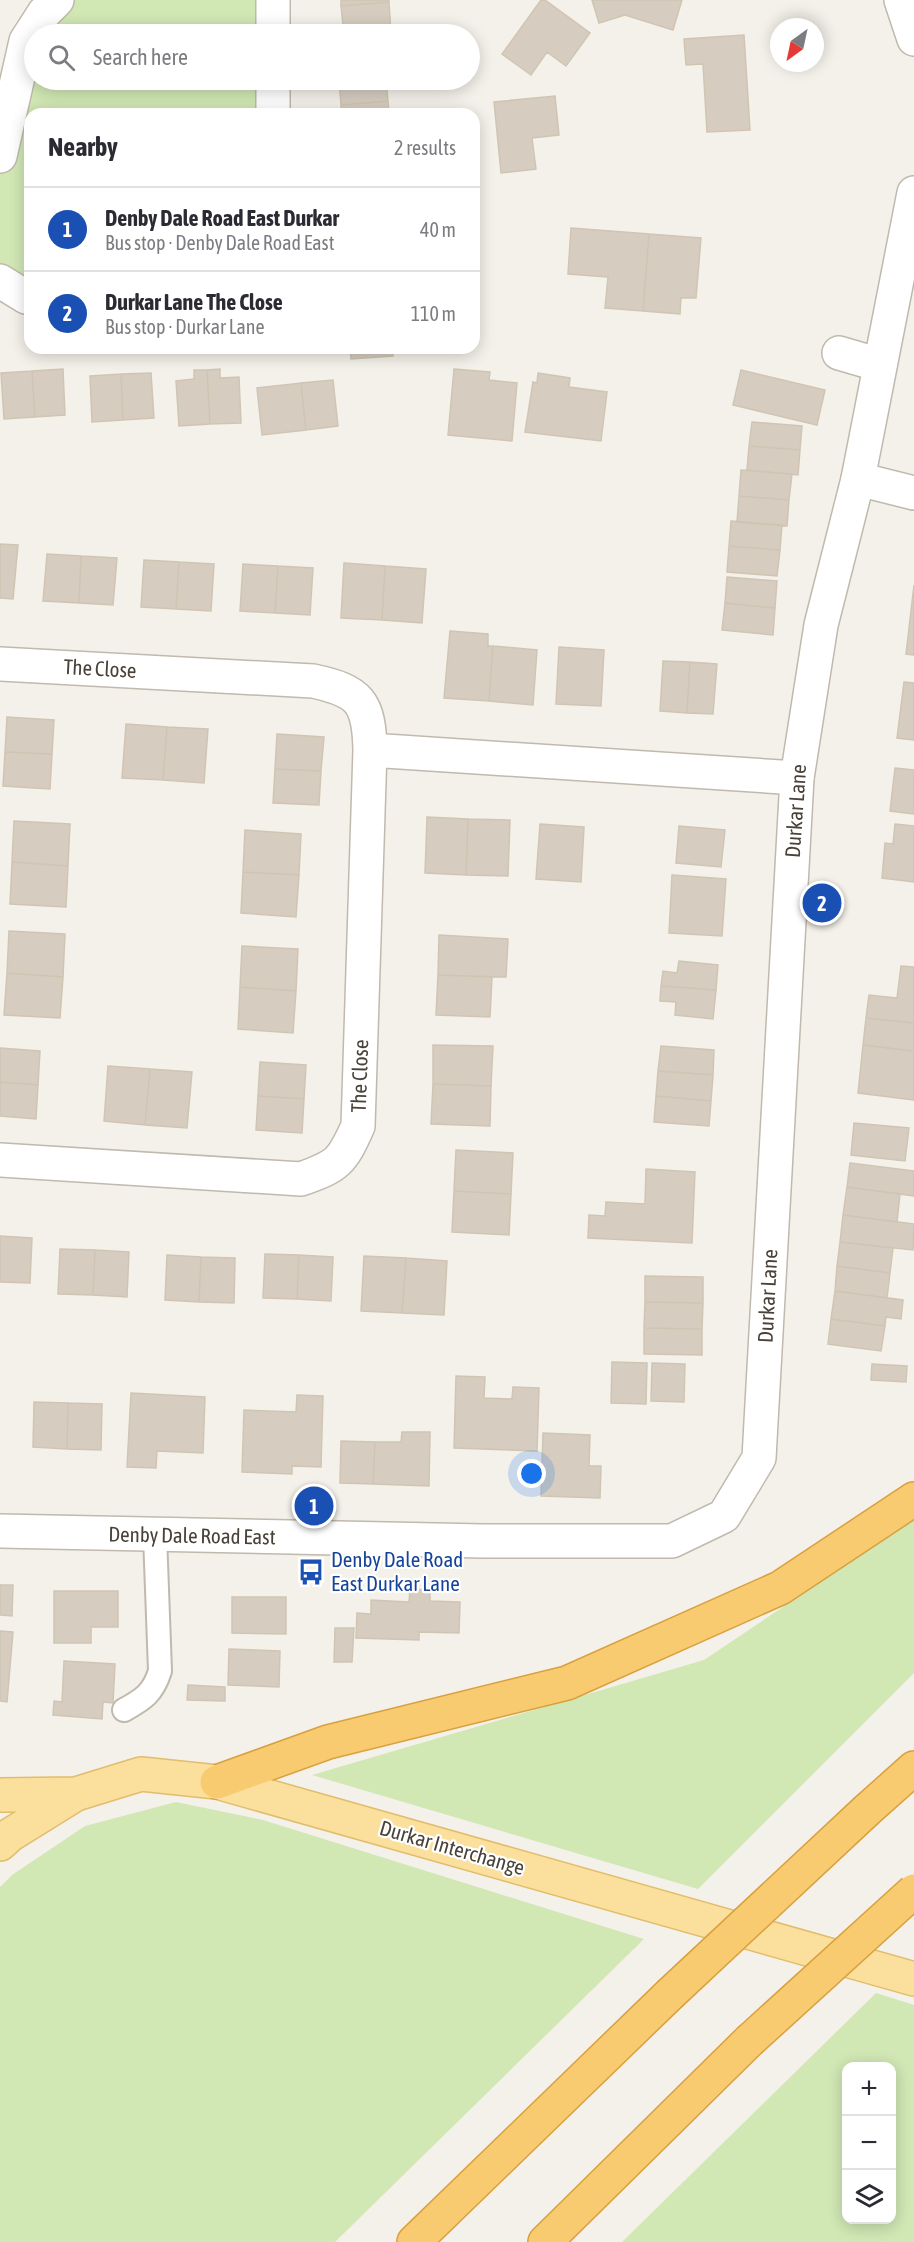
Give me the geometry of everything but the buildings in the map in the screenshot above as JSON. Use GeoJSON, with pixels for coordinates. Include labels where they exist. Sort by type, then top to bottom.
{"type":"FeatureCollection","features":[{"type":"Feature","properties":{"kind":"highway"},"geometry":{"type":"LineString","coordinates":[[217,1782],[328,1742],[567,1683],[780,1588],[914,1499]]}},
{"type":"Feature","properties":{"kind":"highway"},"geometry":{"type":"LineString","coordinates":[[414,2242],[669,1995],[914,1768]]}},
{"type":"Feature","properties":{"kind":"highway"},"geometry":{"type":"LineString","coordinates":[[545,2242],[749,2041],[914,1891]]}},
{"type":"Feature","properties":{"kind":"main road","name":"Durkar Interchange"},"geometry":{"type":"LineString","coordinates":[[0,1844],[10,1835],[76,1794],[141,1774],[217,1782],[914,1979]]}},
{"type":"Feature","properties":{"kind":"main road"},"geometry":{"type":"LineString","coordinates":[[0,1795],[76,1794]]}},
{"type":"Feature","properties":{"kind":"street"},"geometry":{"type":"LineString","coordinates":[[37,24],[57,0]]}},
{"type":"Feature","properties":{"kind":"street"},"geometry":{"type":"LineString","coordinates":[[273,0],[273,24]]}},
{"type":"Feature","properties":{"kind":"street"},"geometry":{"type":"LineString","coordinates":[[901,0],[914,39]]}},
{"type":"Feature","properties":{"kind":"street"},"geometry":{"type":"LineString","coordinates":[[0,156],[24,50]]}},
{"type":"Feature","properties":{"kind":"street"},"geometry":{"type":"LineString","coordinates":[[273,90],[273,108]]}},
{"type":"Feature","properties":{"kind":"street","name":"Durkar Lane"},"geometry":{"type":"LineString","coordinates":[[672,1541],[724,1516],[759,1458],[797,778],[821,625],[858,479],[914,194]]}},
{"type":"Feature","properties":{"kind":"street"},"geometry":{"type":"LineString","coordinates":[[0,280],[24,296]]}},
{"type":"Feature","properties":{"kind":"street"},"geometry":{"type":"LineString","coordinates":[[839,353],[880,365]]}},
{"type":"Feature","properties":{"kind":"street"},"geometry":{"type":"LineString","coordinates":[[858,479],[914,493]]}},
{"type":"Feature","properties":{"kind":"street","name":"The Close"},"geometry":{"type":"LineString","coordinates":[[0,664],[314,681],[340,687],[363,704],[369,726],[370,750],[358,1126],[348,1150],[331,1168],[301,1179],[0,1160]]}},
{"type":"Feature","properties":{"kind":"street"},"geometry":{"type":"LineString","coordinates":[[370,750],[797,778]]}},
{"type":"Feature","properties":{"kind":"street","name":"Denby Dale Road East"},"geometry":{"type":"LineString","coordinates":[[0,1531],[483,1541],[672,1541]]}},
{"type":"Feature","properties":{"kind":"lane"},"geometry":{"type":"LineString","coordinates":[[124,1710],[144,1699],[155,1685],[160,1671],[155,1535]]}},
{"type":"Feature","properties":{"kind":"green space"},"geometry":{"type":"Polygon","coordinates":[[[57,0],[273,0],[273,24],[37,24],[57,0]]]}},
{"type":"Feature","properties":{"kind":"green space"},"geometry":{"type":"Polygon","coordinates":[[[24,50],[24,90],[273,90],[273,108],[24,108],[24,296],[0,281],[0,156],[24,50]]]}},
{"type":"Feature","properties":{"kind":"green space"},"geometry":{"type":"Polygon","coordinates":[[[914,1519],[914,1673],[698,1889],[312,1775],[704,1660],[914,1519]]]}},
{"type":"Feature","properties":{"kind":"green space"},"geometry":{"type":"Polygon","coordinates":[[[176,1802],[263,1820],[644,1939],[335,2242],[0,2242],[0,1887],[12,1875],[85,1826],[176,1802]]]}},
{"type":"Feature","properties":{"kind":"green space"},"geometry":{"type":"Polygon","coordinates":[[[876,1993],[914,2005],[914,2242],[622,2242],[876,1993]]]}},
{"type":"Feature","properties":{"kind":"place","name":"Durkar Lane The Close"},"geometry":{"type":"Point","coordinates":[822,903]}},
{"type":"Feature","properties":{"kind":"place","name":"Denby Dale Road East Durkar"},"geometry":{"type":"Point","coordinates":[314,1506]}},
{"type":"Feature","properties":{"kind":"place","name":"Denby Dale Road East Durkar Lane"},"geometry":{"type":"Point","coordinates":[311,1572]}}]}
